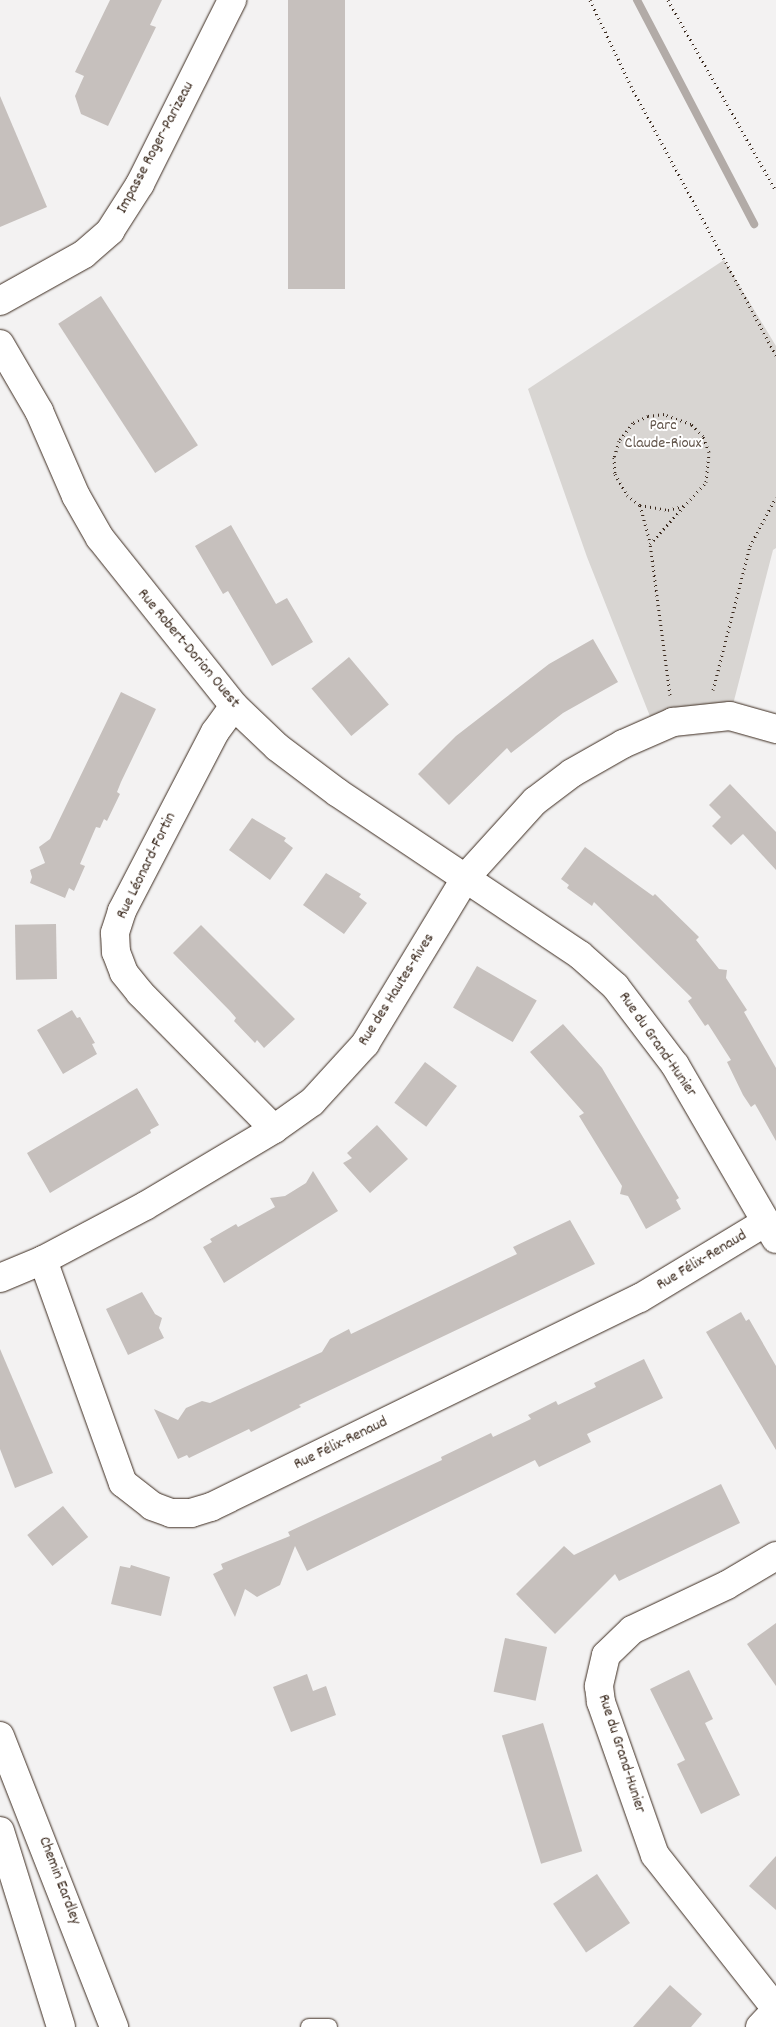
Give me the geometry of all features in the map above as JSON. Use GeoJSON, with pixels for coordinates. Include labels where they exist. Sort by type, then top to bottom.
{"type":"FeatureCollection","features":[{"type":"Feature","properties":{"kind":"street","name":"Impasse Roger-Parizeau"},"geometry":{"type":"LineString","coordinates":[[0,301],[84,254],[110,230],[140,184],[232,0]]}},
{"type":"Feature","properties":{"kind":"street","name":"Rue Robert-Dorion Ouest"},"geometry":{"type":"LineString","coordinates":[[0,344],[39,411],[76,496],[100,538],[234,706],[277,747],[338,793],[466,877]]}},
{"type":"Feature","properties":{"kind":"street","name":"Rue Léonard-Fortin"},"geometry":{"type":"LineString","coordinates":[[234,706],[215,732],[122,911],[115,934],[116,952],[124,973],[140,993],[274,1129]]}},
{"type":"Feature","properties":{"kind":"street","name":"Rue des Hautes-Rives"},"geometry":{"type":"LineString","coordinates":[[0,1278],[43,1260],[145,1206],[274,1129],[312,1102],[365,1044],[466,877],[535,801],[572,773],[623,744],[673,722],[730,716],[776,729]]}},
{"type":"Feature","properties":{"kind":"street","name":"Rue du Grand-Hunier"},"geometry":{"type":"LineString","coordinates":[[466,877],[580,955],[615,986],[675,1065],[771,1230]]}},
{"type":"Feature","properties":{"kind":"street","name":"Rue Félix-Renaud"},"geometry":{"type":"LineString","coordinates":[[43,1260],[123,1483],[152,1506],[171,1513],[191,1513],[220,1502],[640,1298],[771,1230]]}},
{"type":"Feature","properties":{"kind":"street","name":"Rue du Grand-Hunier"},"geometry":{"type":"LineString","coordinates":[[776,1556],[727,1585],[632,1630],[606,1655],[599,1686],[604,1711],[655,1855],[776,2010]]}},
{"type":"Feature","properties":{"kind":"street","name":"Chemin Eardley"},"geometry":{"type":"LineString","coordinates":[[0,1736],[114,2027]]}},
{"type":"Feature","properties":{"kind":"street"},"geometry":{"type":"LineString","coordinates":[[0,1831],[61,2027]]}},
{"type":"Feature","properties":{"kind":"street"},"geometry":{"type":"LineString","coordinates":[[760,2027],[776,2010]]}},
{"type":"Feature","properties":{"kind":"lane"},"geometry":{"type":"LineString","coordinates":[[310,2027],[329,2027]]}},
{"type":"Feature","properties":{"kind":"path"},"geometry":{"type":"LineString","coordinates":[[590,0],[631,86],[776,355]]}},
{"type":"Feature","properties":{"kind":"path"},"geometry":{"type":"LineString","coordinates":[[668,0],[776,192]]}},
{"type":"Feature","properties":{"kind":"path"},"geometry":{"type":"LineString","coordinates":[[650,544],[683,506],[696,496],[706,482],[710,452],[703,436],[691,424],[664,414],[648,416],[633,423],[618,441],[614,457],[619,481],[627,495],[640,505],[668,510],[683,506]]}},
{"type":"Feature","properties":{"kind":"path"},"geometry":{"type":"LineString","coordinates":[[706,718],[750,546],[776,497]]}},
{"type":"Feature","properties":{"kind":"path"},"geometry":{"type":"LineString","coordinates":[[640,505],[650,544],[673,722]]}},
{"type":"Feature","properties":{"kind":"green space","name":"Parc Claude-Rioux"},"geometry":{"type":"Polygon","coordinates":[[[724,260],[776,346],[776,548],[773,550],[730,716],[655,729],[587,557],[528,389],[724,260]]]}},
{"type":"Feature","properties":{"kind":"building"},"geometry":{"type":"Polygon","coordinates":[[[110,0],[162,0],[150,25],[156,27],[108,126],[81,114],[75,96],[84,76],[75,72],[110,0]]]}},
{"type":"Feature","properties":{"kind":"building"},"geometry":{"type":"Polygon","coordinates":[[[288,0],[345,0],[345,289],[288,289],[288,0]]]}},
{"type":"Feature","properties":{"kind":"building"},"geometry":{"type":"Polygon","coordinates":[[[0,96],[47,207],[0,227],[0,96]]]}},
{"type":"Feature","properties":{"kind":"building"},"geometry":{"type":"Polygon","coordinates":[[[101,296],[198,445],[155,473],[58,324],[101,296]]]}},
{"type":"Feature","properties":{"kind":"building"},"geometry":{"type":"Polygon","coordinates":[[[231,525],[276,604],[287,598],[313,642],[272,666],[228,591],[223,594],[195,546],[231,525]]]}},
{"type":"Feature","properties":{"kind":"building"},"geometry":{"type":"Polygon","coordinates":[[[593,639],[618,682],[563,713],[511,753],[507,748],[449,805],[418,774],[456,736],[549,664],[593,639]]]}},
{"type":"Feature","properties":{"kind":"building"},"geometry":{"type":"Polygon","coordinates":[[[349,657],[389,704],[351,736],[311,688],[349,657]]]}},
{"type":"Feature","properties":{"kind":"building"},"geometry":{"type":"Polygon","coordinates":[[[121,692],[156,709],[121,782],[117,792],[120,794],[107,821],[104,819],[100,828],[96,827],[80,864],[85,866],[74,891],[69,888],[65,898],[30,883],[32,877],[30,870],[45,863],[39,847],[50,839],[121,692]]]}},
{"type":"Feature","properties":{"kind":"building"},"geometry":{"type":"Polygon","coordinates":[[[730,784],[776,832],[776,870],[743,834],[731,845],[712,826],[721,817],[709,805],[730,784]]]}},
{"type":"Feature","properties":{"kind":"building"},"geometry":{"type":"Polygon","coordinates":[[[252,818],[286,838],[284,841],[293,848],[270,880],[229,850],[252,818]]]}},
{"type":"Feature","properties":{"kind":"building"},"geometry":{"type":"Polygon","coordinates":[[[585,847],[653,896],[655,894],[699,937],[696,940],[719,969],[727,970],[726,978],[747,1010],[744,1012],[776,1068],[776,1141],[755,1104],[751,1107],[743,1095],[727,1062],[731,1060],[708,1024],[705,1026],[688,1001],[692,998],[594,902],[592,906],[567,888],[569,885],[561,879],[585,847]]]}},
{"type":"Feature","properties":{"kind":"building"},"geometry":{"type":"Polygon","coordinates":[[[326,873],[361,894],[359,897],[367,903],[344,934],[303,905],[326,873]]]}},
{"type":"Feature","properties":{"kind":"building"},"geometry":{"type":"Polygon","coordinates":[[[56,924],[57,979],[16,980],[15,925],[56,924]]]}},
{"type":"Feature","properties":{"kind":"building"},"geometry":{"type":"Polygon","coordinates":[[[201,925],[295,1019],[264,1048],[257,1040],[255,1043],[234,1021],[236,1018],[230,1011],[173,953],[201,925]]]}},
{"type":"Feature","properties":{"kind":"building"},"geometry":{"type":"Polygon","coordinates":[[[477,966],[537,1000],[513,1042],[453,1008],[477,966]]]}},
{"type":"Feature","properties":{"kind":"building"},"geometry":{"type":"Polygon","coordinates":[[[72,1010],[77,1018],[80,1017],[95,1043],[92,1044],[97,1054],[63,1074],[37,1030],[72,1010]]]}},
{"type":"Feature","properties":{"kind":"building"},"geometry":{"type":"Polygon","coordinates":[[[563,1024],[602,1068],[679,1198],[676,1200],[681,1209],[646,1229],[628,1196],[620,1194],[622,1186],[579,1116],[584,1113],[530,1052],[563,1024]]]}},
{"type":"Feature","properties":{"kind":"building"},"geometry":{"type":"Polygon","coordinates":[[[425,1062],[457,1086],[426,1127],[394,1103],[425,1062]]]}},
{"type":"Feature","properties":{"kind":"building"},"geometry":{"type":"Polygon","coordinates":[[[137,1088],[159,1125],[150,1130],[151,1133],[50,1193],[27,1153],[137,1088]]]}},
{"type":"Feature","properties":{"kind":"building"},"geometry":{"type":"Polygon","coordinates":[[[377,1125],[408,1159],[370,1193],[343,1163],[352,1158],[347,1153],[377,1125]]]}},
{"type":"Feature","properties":{"kind":"building"},"geometry":{"type":"Polygon","coordinates":[[[313,1171],[338,1211],[224,1283],[203,1247],[212,1242],[210,1239],[236,1224],[238,1227],[275,1207],[270,1198],[285,1196],[306,1183],[313,1171]]]}},
{"type":"Feature","properties":{"kind":"building"},"geometry":{"type":"Polygon","coordinates":[[[570,1220],[595,1264],[299,1405],[301,1407],[251,1432],[249,1429],[189,1458],[187,1455],[178,1459],[154,1409],[178,1420],[186,1408],[202,1401],[210,1403],[322,1352],[330,1339],[349,1329],[351,1334],[517,1254],[513,1247],[570,1220]]]}},
{"type":"Feature","properties":{"kind":"building"},"geometry":{"type":"Polygon","coordinates":[[[142,1292],[155,1314],[162,1318],[159,1328],[164,1338],[128,1355],[106,1309],[142,1292]]]}},
{"type":"Feature","properties":{"kind":"building"},"geometry":{"type":"Polygon","coordinates":[[[741,1312],[746,1321],[749,1319],[776,1366],[776,1450],[706,1332],[741,1312]]]}},
{"type":"Feature","properties":{"kind":"building"},"geometry":{"type":"Polygon","coordinates":[[[0,1349],[53,1473],[15,1488],[0,1449],[0,1349]]]}},
{"type":"Feature","properties":{"kind":"building"},"geometry":{"type":"Polygon","coordinates":[[[644,1359],[663,1398],[587,1434],[591,1442],[539,1467],[535,1460],[307,1571],[295,1546],[280,1585],[257,1597],[245,1589],[235,1617],[213,1574],[223,1569],[221,1564],[290,1536],[288,1532],[442,1460],[441,1457],[491,1433],[493,1437],[531,1419],[528,1415],[556,1401],[558,1405],[596,1387],[594,1383],[644,1359]]]}},
{"type":"Feature","properties":{"kind":"building"},"geometry":{"type":"Polygon","coordinates":[[[721,1484],[740,1523],[619,1581],[615,1574],[555,1634],[516,1594],[564,1546],[574,1555],[721,1484]]]}},
{"type":"Feature","properties":{"kind":"building"},"geometry":{"type":"Polygon","coordinates":[[[63,1506],[88,1537],[52,1566],[27,1535],[63,1506]]]}},
{"type":"Feature","properties":{"kind":"building"},"geometry":{"type":"Polygon","coordinates":[[[131,1565],[170,1577],[161,1616],[111,1604],[120,1566],[130,1568],[131,1565]]]}},
{"type":"Feature","properties":{"kind":"building"},"geometry":{"type":"Polygon","coordinates":[[[776,1623],[776,1686],[747,1644],[776,1623]]]}},
{"type":"Feature","properties":{"kind":"building"},"geometry":{"type":"Polygon","coordinates":[[[505,1638],[547,1647],[536,1701],[494,1692],[505,1638]]]}},
{"type":"Feature","properties":{"kind":"building"},"geometry":{"type":"Polygon","coordinates":[[[689,1670],[713,1719],[705,1723],[740,1795],[701,1814],[677,1764],[685,1760],[650,1689],[689,1670]]]}},
{"type":"Feature","properties":{"kind":"building"},"geometry":{"type":"Polygon","coordinates":[[[307,1674],[313,1691],[326,1686],[336,1715],[291,1732],[273,1687],[307,1674]]]}},
{"type":"Feature","properties":{"kind":"building"},"geometry":{"type":"Polygon","coordinates":[[[543,1723],[582,1851],[541,1864],[502,1736],[543,1723]]]}},
{"type":"Feature","properties":{"kind":"building"},"geometry":{"type":"Polygon","coordinates":[[[776,1856],[776,1910],[749,1886],[776,1856]]]}},
{"type":"Feature","properties":{"kind":"building"},"geometry":{"type":"Polygon","coordinates":[[[597,1874],[630,1923],[586,1953],[553,1904],[597,1874]]]}},
{"type":"Feature","properties":{"kind":"building"},"geometry":{"type":"Polygon","coordinates":[[[670,1985],[702,2014],[691,2027],[633,2027],[670,1985]]]}},
{"type":"Feature","properties":{"kind":"waterway"},"geometry":{"type":"LineString","coordinates":[[637,0],[754,224]]}}]}
